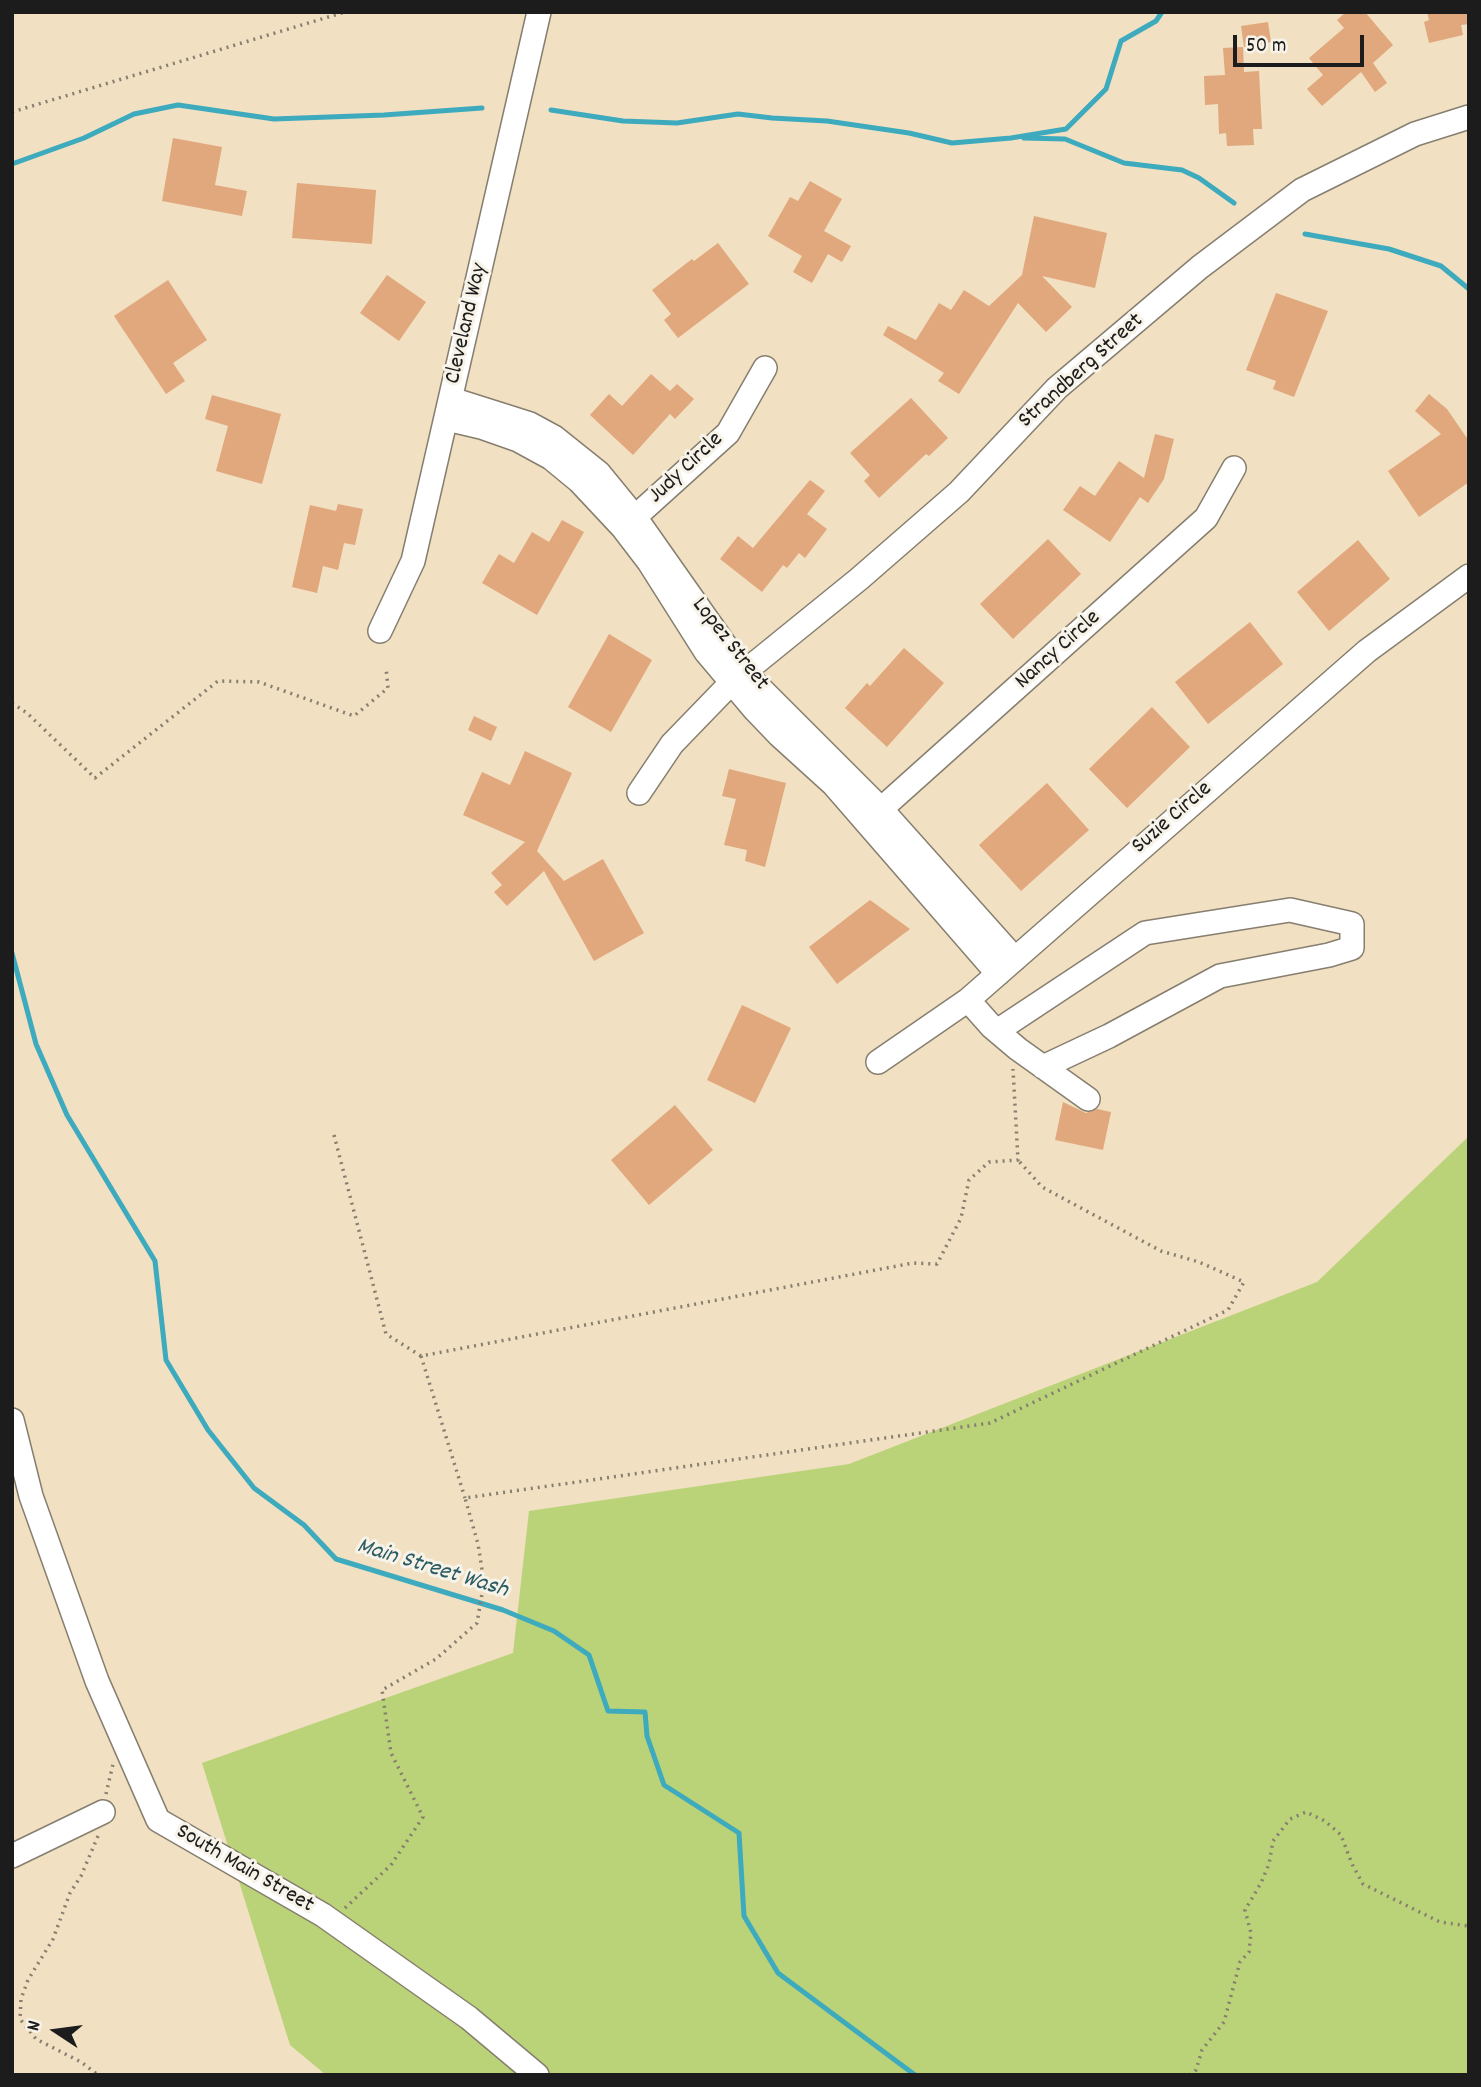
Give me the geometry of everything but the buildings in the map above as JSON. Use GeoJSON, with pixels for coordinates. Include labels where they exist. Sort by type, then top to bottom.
{"type":"FeatureCollection","features":[{"type":"Feature","properties":{"kind":"street","name":"Cleveland Way"},"geometry":{"type":"LineString","coordinates":[[380,631],[413,561],[539,12]]}},
{"type":"Feature","properties":{"kind":"street","name":"Strandberg Street"},"geometry":{"type":"LineString","coordinates":[[639,793],[672,744],[738,677],[859,579],[949,501],[1057,388],[1200,267],[1302,190],[1415,134],[1469,117]]}},
{"type":"Feature","properties":{"kind":"street","name":"Judy Circle"},"geometry":{"type":"LineString","coordinates":[[629,522],[728,433],[765,368]]}},
{"type":"Feature","properties":{"kind":"street","name":"Lopez Street"},"geometry":{"type":"LineString","coordinates":[[449,409],[481,427],[506,435],[551,458],[629,522],[649,562],[706,652],[738,677],[779,735],[833,784],[874,815],[1007,966]]}},
{"type":"Feature","properties":{"kind":"street","name":"Nancy Circle"},"geometry":{"type":"LineString","coordinates":[[874,815],[1206,518],[1234,468]]}},
{"type":"Feature","properties":{"kind":"street","name":"Suzie Circle"},"geometry":{"type":"LineString","coordinates":[[878,1062],[968,1000],[1367,651],[1469,576]]}},
{"type":"Feature","properties":{"kind":"street"},"geometry":{"type":"LineString","coordinates":[[1003,1036],[1144,933],[1290,910],[1352,924],[1352,948],[1220,976],[1109,1036],[1043,1067]]}},
{"type":"Feature","properties":{"kind":"street"},"geometry":{"type":"LineString","coordinates":[[968,1000],[1003,1036],[1088,1098]]}},
{"type":"Feature","properties":{"kind":"street","name":"South Main Street"},"geometry":{"type":"LineString","coordinates":[[12,1420],[31,1496],[97,1681],[158,1821],[331,1920],[469,2018],[537,2075]]}},
{"type":"Feature","properties":{"kind":"street"},"geometry":{"type":"LineString","coordinates":[[12,1856],[103,1812]]}},
{"type":"Feature","properties":{"kind":"path"},"geometry":{"type":"LineString","coordinates":[[12,112],[345,12]]}},
{"type":"Feature","properties":{"kind":"path"},"geometry":{"type":"LineString","coordinates":[[12,703],[27,713],[95,778],[218,681],[259,682],[354,716],[388,688],[386,668]]}},
{"type":"Feature","properties":{"kind":"path"},"geometry":{"type":"LineString","coordinates":[[465,1498],[990,1423],[1228,1310],[1244,1282],[1199,1262],[1161,1251],[1042,1187],[1018,1160],[1003,1036]]}},
{"type":"Feature","properties":{"kind":"path"},"geometry":{"type":"LineString","coordinates":[[331,1920],[391,1865],[423,1816],[391,1753],[382,1690],[436,1659],[477,1623],[484,1582],[478,1545],[465,1498],[421,1356],[386,1334],[334,1135]]}},
{"type":"Feature","properties":{"kind":"path"},"geometry":{"type":"LineString","coordinates":[[421,1356],[913,1263],[937,1264],[961,1218],[969,1180],[989,1162],[1018,1160]]}},
{"type":"Feature","properties":{"kind":"path"},"geometry":{"type":"LineString","coordinates":[[99,2075],[81,2062],[36,2039],[20,2019],[21,1999],[28,1980],[63,1917],[70,1893],[89,1860],[96,1841],[119,1731]]}},
{"type":"Feature","properties":{"kind":"path"},"geometry":{"type":"LineString","coordinates":[[1189,2075],[1196,2070],[1202,2050],[1224,2022],[1240,1962],[1249,1952],[1251,1933],[1245,1910],[1269,1864],[1273,1841],[1290,1819],[1306,1812],[1325,1821],[1342,1835],[1352,1864],[1363,1884],[1440,1922],[1469,1926]]}},
{"type":"Feature","properties":{"kind":"green space"},"geometry":{"type":"Polygon","coordinates":[[[1469,1136],[1469,2075],[326,2075],[290,2045],[202,1763],[513,1653],[529,1511],[849,1464],[1317,1282],[1469,1136]]]}},
{"type":"Feature","properties":{"kind":"waterway"},"geometry":{"type":"LineString","coordinates":[[551,110],[623,121],[677,123],[738,114],[827,121],[909,133],[952,143],[1011,138],[1066,129],[1106,89],[1121,41],[1156,21],[1162,12]]}},
{"type":"Feature","properties":{"kind":"waterway"},"geometry":{"type":"LineString","coordinates":[[12,164],[84,138],[134,114],[178,105],[274,119],[482,108]]}},
{"type":"Feature","properties":{"kind":"waterway"},"geometry":{"type":"LineString","coordinates":[[1024,138],[1065,139],[1124,163],[1182,170],[1199,178],[1234,203]]}},
{"type":"Feature","properties":{"kind":"waterway"},"geometry":{"type":"LineString","coordinates":[[1305,234],[1389,249],[1441,266],[1469,289]]}},
{"type":"Feature","properties":{"kind":"waterway","name":"Main Street Wash"},"geometry":{"type":"LineString","coordinates":[[12,953],[36,1044],[67,1115],[155,1261],[166,1360],[208,1430],[254,1488],[304,1525],[336,1559],[503,1610],[554,1631],[589,1655],[608,1711],[645,1712],[647,1736],[664,1785],[739,1833],[744,1916],[778,1973],[915,2075]]}}]}
